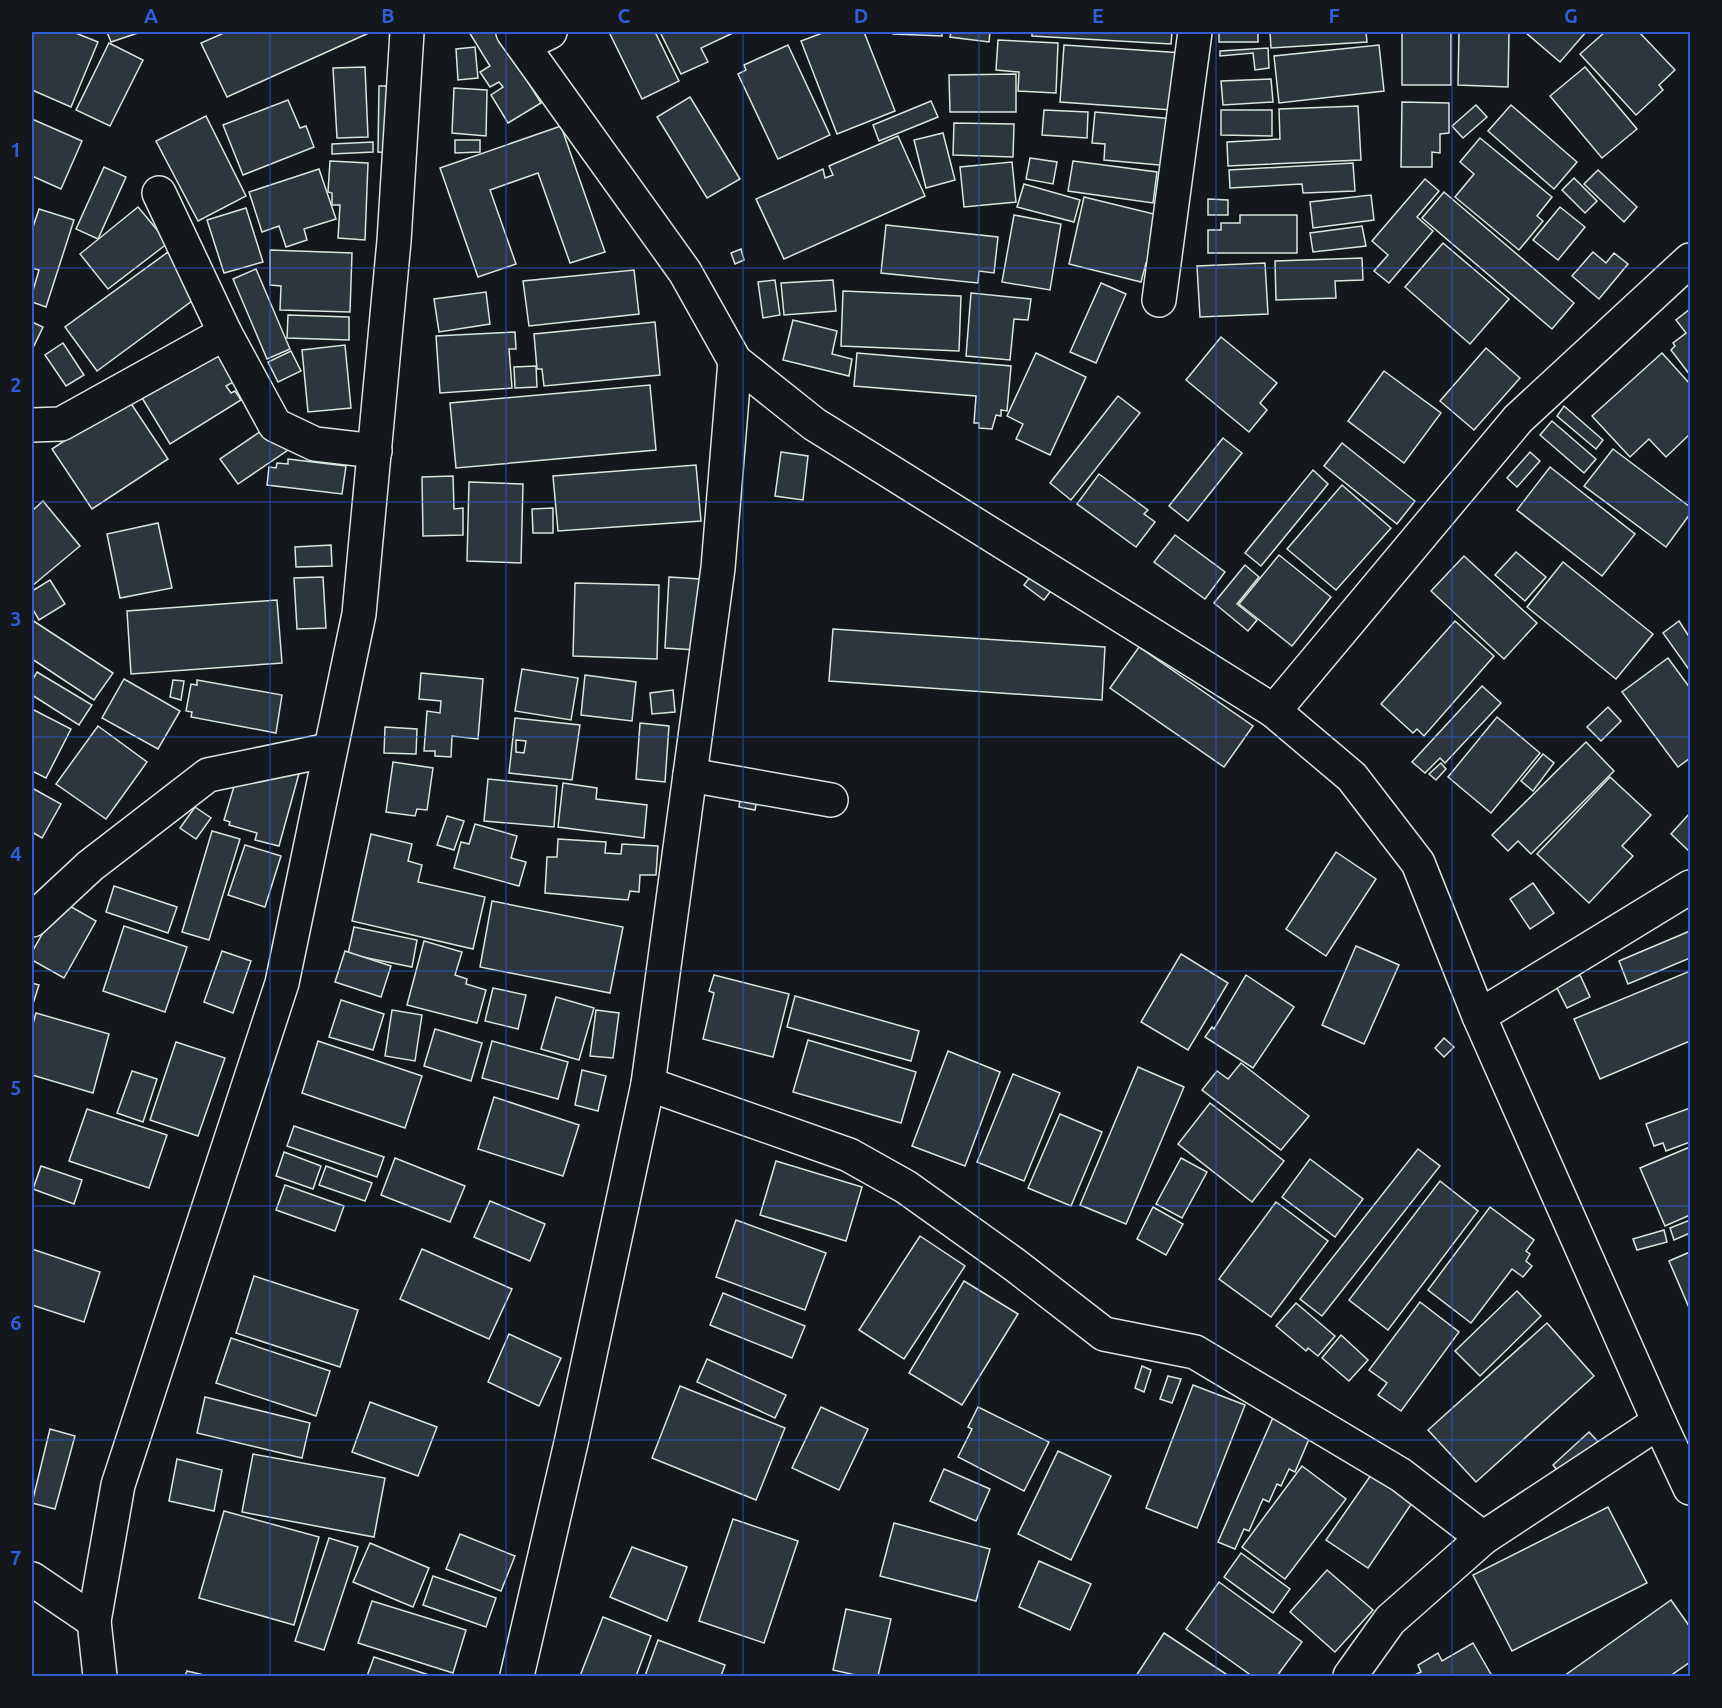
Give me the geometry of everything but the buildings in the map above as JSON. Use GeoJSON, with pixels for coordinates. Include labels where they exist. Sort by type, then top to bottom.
{"type":"FeatureCollection","features":[{"type":"Feature","properties":{"kind":"street"},"geometry":{"type":"LineString","coordinates":[[100,1677],[94,1621],[118,1485],[282,983],[359,614],[394,241],[407,32]]}},
{"type":"Feature","properties":{"kind":"street"},"geometry":{"type":"LineString","coordinates":[[1159,300],[1195,32]]}},
{"type":"Feature","properties":{"kind":"street"},"geometry":{"type":"LineString","coordinates":[[529,36],[685,272],[735,361],[814,424],[1274,711],[1352,777],[1418,863],[1479,1016],[1690,1488]]}},
{"type":"Feature","properties":{"kind":"street"},"geometry":{"type":"LineString","coordinates":[[159,193],[225,333],[275,425],[315,444],[375,451]]}},
{"type":"Feature","properties":{"kind":"street"},"geometry":{"type":"LineString","coordinates":[[1274,711],[1518,419],[1690,260]]}},
{"type":"Feature","properties":{"kind":"street"},"geometry":{"type":"LineString","coordinates":[[32,425],[61,424],[225,333]]}},
{"type":"Feature","properties":{"kind":"street"},"geometry":{"type":"LineString","coordinates":[[517,1677],[571,1443],[648,1084],[718,568],[735,361]]}},
{"type":"Feature","properties":{"kind":"street"},"geometry":{"type":"LineString","coordinates":[[32,920],[90,866],[208,775],[329,750]]}},
{"type":"Feature","properties":{"kind":"street"},"geometry":{"type":"LineString","coordinates":[[690,775],[831,800]]}},
{"type":"Feature","properties":{"kind":"street"},"geometry":{"type":"LineString","coordinates":[[1479,1016],[1690,887]]}},
{"type":"Feature","properties":{"kind":"street"},"geometry":{"type":"LineString","coordinates":[[648,1084],[849,1155],[906,1187],[1104,1334],[1194,1352],[1401,1475],[1483,1538]]}},
{"type":"Feature","properties":{"kind":"street"},"geometry":{"type":"LineString","coordinates":[[1350,1677],[1390,1620],[1483,1538],[1659,1422]]}},
{"type":"Feature","properties":{"kind":"street"},"geometry":{"type":"LineString","coordinates":[[32,1578],[94,1621]]}}]}
